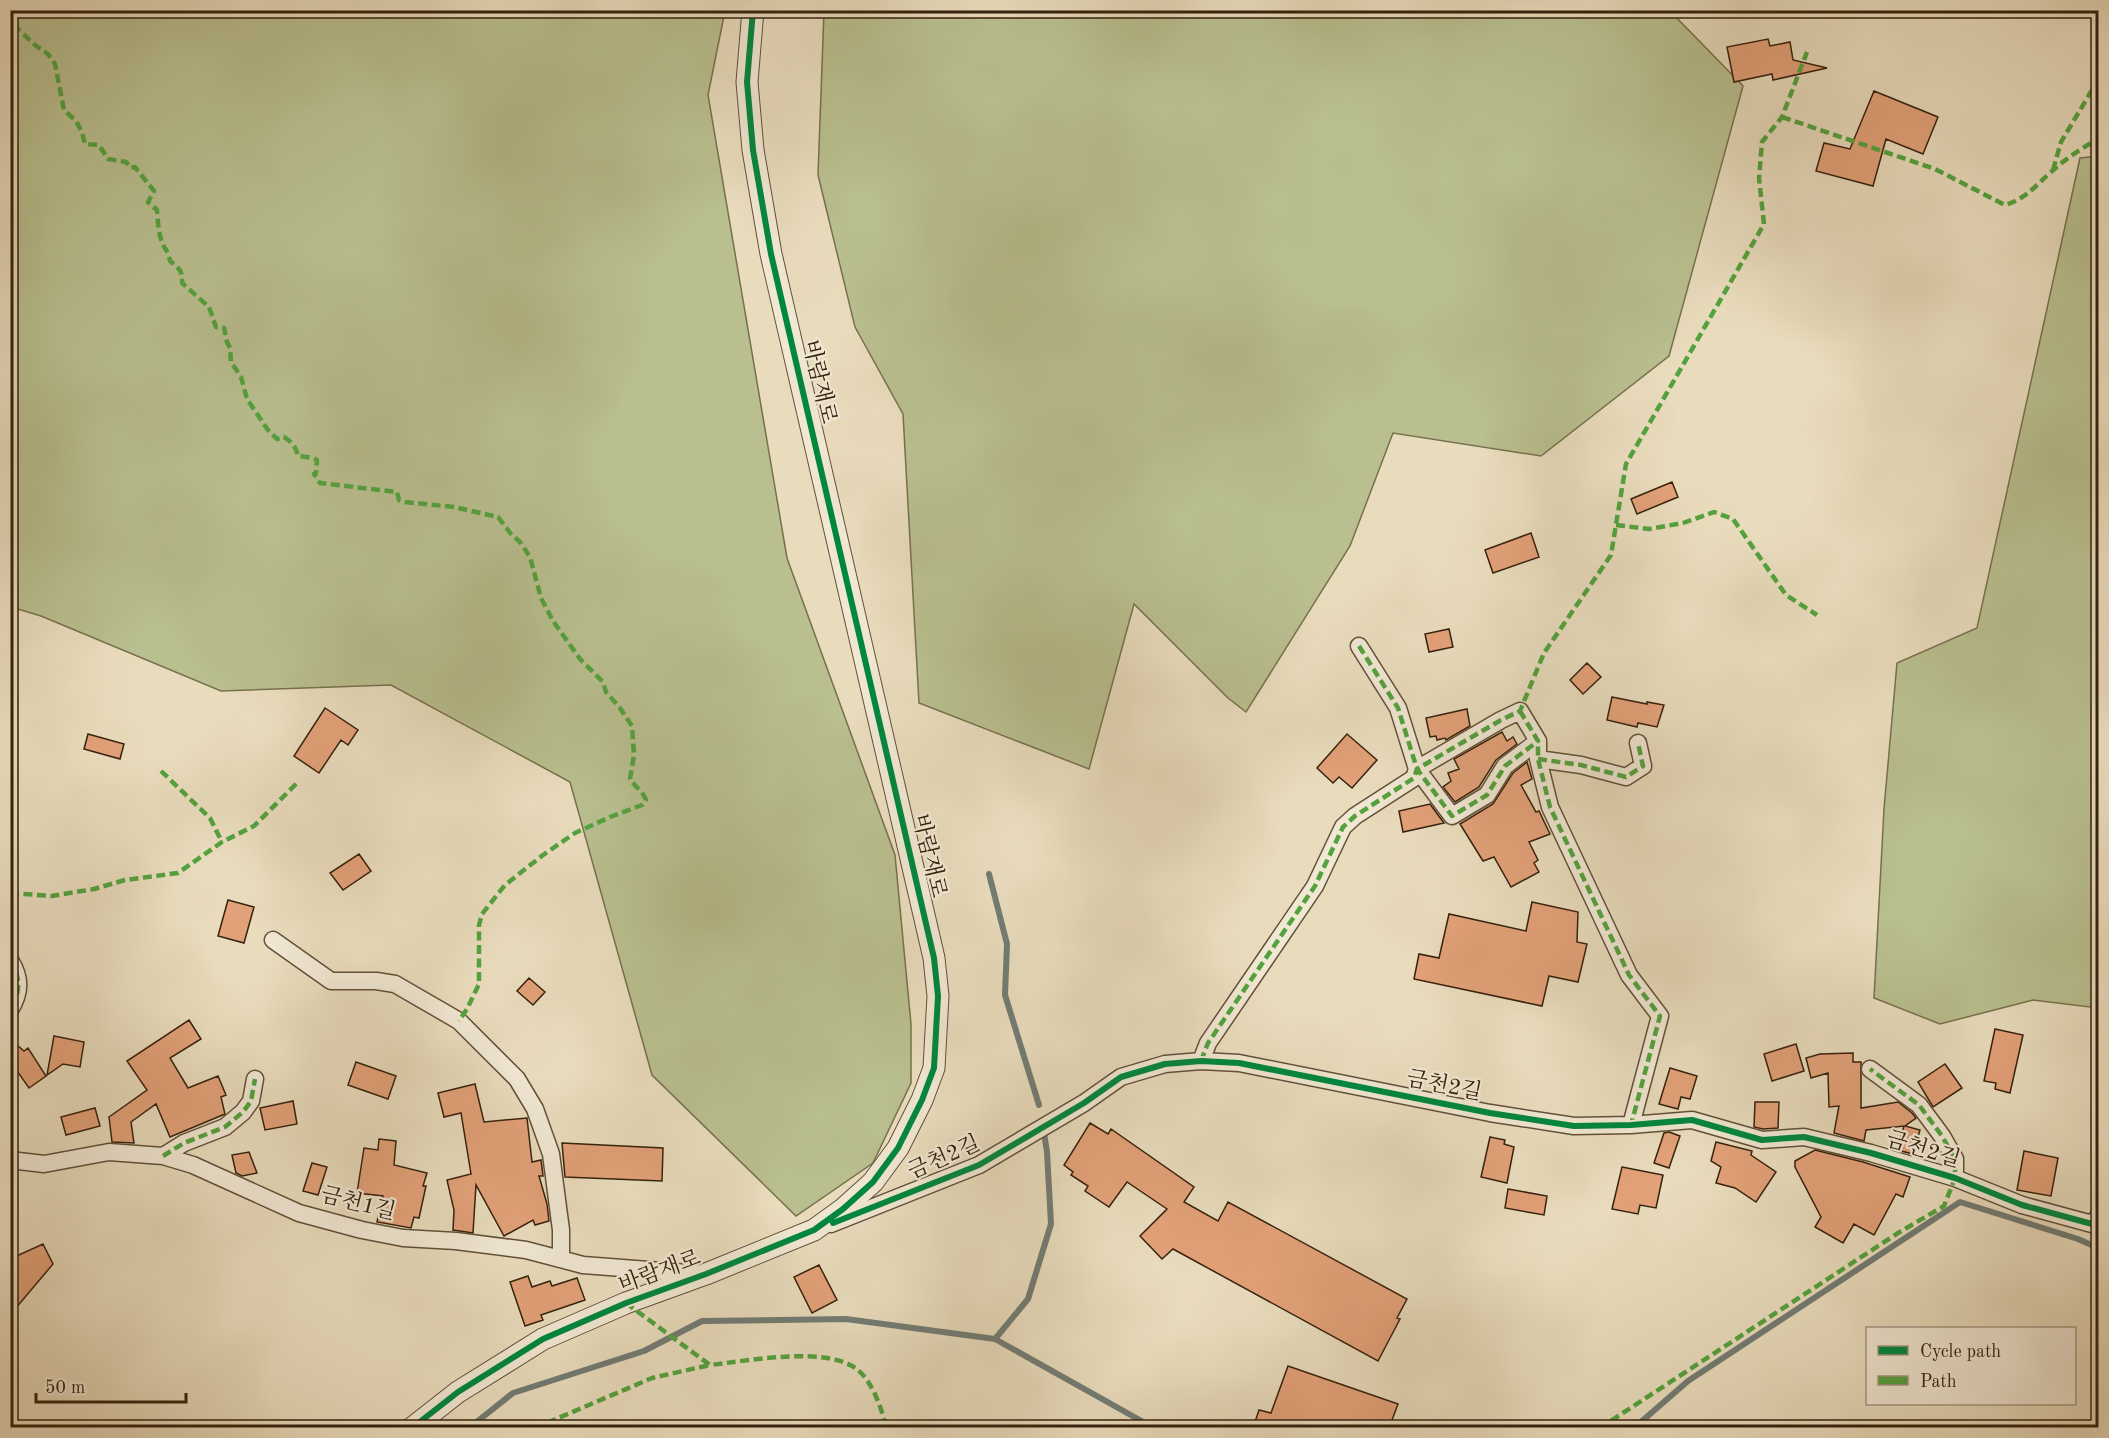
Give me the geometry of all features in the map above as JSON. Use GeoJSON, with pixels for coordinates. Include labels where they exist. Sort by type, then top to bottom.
{"type":"FeatureCollection","features":[{"type":"Feature","properties":{"kind":"street","name":"바람재로"},"geometry":{"type":"LineString","coordinates":[[412,1428],[458,1392],[543,1339],[814,1230],[843,1209],[873,1182],[898,1148],[922,1100],[934,1068],[938,996],[931,947],[771,254],[753,150],[747,82],[753,10]]}},
{"type":"Feature","properties":{"kind":"street"},"geometry":{"type":"LineString","coordinates":[[1359,646],[1398,708],[1417,770],[1452,816],[1487,795],[1505,766],[1538,741]]}},
{"type":"Feature","properties":{"kind":"street"},"geometry":{"type":"LineString","coordinates":[[1201,1060],[1208,1043],[1315,886],[1343,827],[1355,816],[1414,778],[1417,770],[1520,711],[1538,741],[1538,759],[1550,807],[1629,975],[1660,1016],[1631,1125]]}},
{"type":"Feature","properties":{"kind":"street"},"geometry":{"type":"LineString","coordinates":[[1538,759],[1581,765],[1626,777],[1643,766],[1638,743]]}},
{"type":"Feature","properties":{"kind":"street"},"geometry":{"type":"LineString","coordinates":[[273,940],[331,981],[376,981],[395,984],[459,1021],[517,1079],[535,1109],[551,1154],[561,1230],[561,1259]]}},
{"type":"Feature","properties":{"kind":"street"},"geometry":{"type":"LineString","coordinates":[[10,960],[20,982],[17,999],[10,1010]]}},
{"type":"Feature","properties":{"kind":"street","name":"금천2길"},"geometry":{"type":"LineString","coordinates":[[814,1230],[979,1165],[1084,1103],[1121,1077],[1165,1064],[1201,1060],[1239,1063],[1490,1113],[1574,1126],[1631,1125],[1692,1120],[1762,1140],[1804,1137],[1870,1153],[1955,1178],[2022,1205],[2096,1222]]}},
{"type":"Feature","properties":{"kind":"street"},"geometry":{"type":"LineString","coordinates":[[1870,1069],[1919,1105],[1942,1136],[1955,1160],[1955,1178]]}},
{"type":"Feature","properties":{"kind":"street"},"geometry":{"type":"LineString","coordinates":[[163,1156],[184,1143],[225,1127],[243,1112],[251,1101],[255,1079]]}},
{"type":"Feature","properties":{"kind":"street","name":"금천1길"},"geometry":{"type":"LineString","coordinates":[[10,1160],[44,1164],[109,1152],[163,1156],[193,1165],[299,1213],[362,1230],[404,1238],[456,1241],[526,1250],[583,1265],[706,1274]]}},
{"type":"Feature","properties":{"kind":"green space"},"geometry":{"type":"Polygon","coordinates":[[[10,11],[725,11],[708,95],[787,558],[895,855],[911,1024],[911,1083],[873,1163],[796,1216],[652,1075],[570,782],[391,685],[221,691],[41,616],[11,607],[10,11]]]}},
{"type":"Feature","properties":{"kind":"green space"},"geometry":{"type":"Polygon","coordinates":[[[824,11],[1670,11],[1743,86],[1669,356],[1541,456],[1393,433],[1350,546],[1246,712],[1228,698],[1134,604],[1089,769],[919,703],[903,414],[855,327],[818,175],[824,11]]]}},
{"type":"Feature","properties":{"kind":"green space"},"geometry":{"type":"Polygon","coordinates":[[[2098,156],[2098,1008],[2033,1000],[1940,1024],[1874,998],[1884,809],[1897,663],[1977,628],[2080,158],[2098,156]]]}},
{"type":"Feature","properties":{"kind":"building"},"geometry":{"type":"Polygon","coordinates":[[[1768,39],[1770,46],[1790,42],[1793,60],[1827,68],[1773,80],[1772,74],[1734,82],[1727,47],[1768,39]]]}},
{"type":"Feature","properties":{"kind":"building"},"geometry":{"type":"Polygon","coordinates":[[[1874,91],[1938,117],[1923,154],[1886,139],[1873,186],[1816,171],[1824,143],[1850,149],[1874,91]]]}},
{"type":"Feature","properties":{"kind":"building"},"geometry":{"type":"Polygon","coordinates":[[[1672,482],[1678,497],[1637,514],[1631,499],[1672,482]]]}},
{"type":"Feature","properties":{"kind":"building"},"geometry":{"type":"Polygon","coordinates":[[[1531,533],[1539,557],[1493,573],[1485,550],[1531,533]]]}},
{"type":"Feature","properties":{"kind":"building"},"geometry":{"type":"Polygon","coordinates":[[[1449,629],[1453,647],[1429,652],[1425,634],[1449,629]]]}},
{"type":"Feature","properties":{"kind":"building"},"geometry":{"type":"Polygon","coordinates":[[[1587,663],[1601,677],[1583,694],[1570,680],[1587,663]]]}},
{"type":"Feature","properties":{"kind":"building"},"geometry":{"type":"Polygon","coordinates":[[[1612,697],[1664,705],[1657,727],[1638,723],[1637,727],[1607,720],[1612,697]]]}},
{"type":"Feature","properties":{"kind":"building"},"geometry":{"type":"Polygon","coordinates":[[[325,708],[358,730],[348,745],[341,740],[319,773],[294,756],[325,708]]]}},
{"type":"Feature","properties":{"kind":"building"},"geometry":{"type":"Polygon","coordinates":[[[1467,709],[1470,726],[1446,740],[1445,738],[1437,740],[1436,736],[1430,737],[1426,718],[1467,709]]]}},
{"type":"Feature","properties":{"kind":"building"},"geometry":{"type":"Polygon","coordinates":[[[1502,732],[1507,741],[1513,737],[1517,744],[1496,760],[1479,787],[1455,802],[1443,787],[1451,781],[1448,773],[1459,769],[1454,759],[1502,732]]]}},
{"type":"Feature","properties":{"kind":"building"},"geometry":{"type":"Polygon","coordinates":[[[88,734],[124,744],[120,759],[84,749],[88,734]]]}},
{"type":"Feature","properties":{"kind":"building"},"geometry":{"type":"Polygon","coordinates":[[[1347,734],[1377,760],[1352,788],[1339,777],[1333,783],[1317,768],[1347,734]]]}},
{"type":"Feature","properties":{"kind":"building"},"geometry":{"type":"Polygon","coordinates":[[[1527,762],[1532,779],[1521,785],[1536,812],[1539,811],[1550,834],[1529,842],[1538,860],[1534,863],[1539,872],[1511,887],[1494,857],[1483,861],[1460,824],[1493,804],[1513,773],[1527,762]]]}},
{"type":"Feature","properties":{"kind":"building"},"geometry":{"type":"Polygon","coordinates":[[[1430,804],[1444,823],[1403,832],[1399,811],[1430,804]]]}},
{"type":"Feature","properties":{"kind":"building"},"geometry":{"type":"Polygon","coordinates":[[[359,854],[371,871],[343,890],[330,873],[359,854]]]}},
{"type":"Feature","properties":{"kind":"building"},"geometry":{"type":"Polygon","coordinates":[[[228,900],[254,907],[244,943],[218,936],[228,900]]]}},
{"type":"Feature","properties":{"kind":"building"},"geometry":{"type":"Polygon","coordinates":[[[1532,902],[1578,912],[1577,942],[1587,944],[1578,982],[1549,976],[1542,1006],[1414,979],[1419,954],[1439,958],[1449,914],[1526,931],[1532,902]]]}},
{"type":"Feature","properties":{"kind":"building"},"geometry":{"type":"Polygon","coordinates":[[[529,978],[545,992],[533,1005],[517,991],[529,978]]]}},
{"type":"Feature","properties":{"kind":"building"},"geometry":{"type":"Polygon","coordinates":[[[189,1020],[201,1039],[170,1058],[188,1088],[218,1076],[226,1095],[221,1097],[225,1114],[170,1137],[156,1104],[131,1122],[134,1143],[112,1142],[109,1117],[147,1090],[127,1061],[189,1020]]]}},
{"type":"Feature","properties":{"kind":"building"},"geometry":{"type":"Polygon","coordinates":[[[1995,1029],[2023,1035],[2010,1093],[1995,1089],[1996,1083],[1984,1081],[1995,1029]]]}},
{"type":"Feature","properties":{"kind":"building"},"geometry":{"type":"Polygon","coordinates":[[[54,1036],[84,1042],[80,1067],[63,1064],[47,1075],[54,1036]]]}},
{"type":"Feature","properties":{"kind":"building"},"geometry":{"type":"Polygon","coordinates":[[[10,1039],[24,1051],[28,1048],[46,1076],[29,1088],[10,1061],[10,1039]]]}},
{"type":"Feature","properties":{"kind":"building"},"geometry":{"type":"Polygon","coordinates":[[[1796,1044],[1804,1071],[1772,1081],[1764,1054],[1796,1044]]]}},
{"type":"Feature","properties":{"kind":"building"},"geometry":{"type":"Polygon","coordinates":[[[1853,1053],[1853,1062],[1861,1062],[1861,1108],[1898,1102],[1912,1113],[1916,1118],[1905,1126],[1920,1130],[1913,1154],[1897,1150],[1904,1126],[1866,1130],[1864,1141],[1834,1133],[1839,1106],[1829,1107],[1828,1073],[1811,1078],[1806,1058],[1820,1054],[1853,1053]]]}},
{"type":"Feature","properties":{"kind":"building"},"geometry":{"type":"Polygon","coordinates":[[[356,1062],[396,1076],[388,1099],[348,1085],[356,1062]]]}},
{"type":"Feature","properties":{"kind":"building"},"geometry":{"type":"Polygon","coordinates":[[[1945,1064],[1962,1088],[1933,1107],[1918,1082],[1945,1064]]]}},
{"type":"Feature","properties":{"kind":"building"},"geometry":{"type":"Polygon","coordinates":[[[1670,1068],[1697,1076],[1690,1099],[1681,1097],[1678,1109],[1659,1104],[1670,1068]]]}},
{"type":"Feature","properties":{"kind":"building"},"geometry":{"type":"Polygon","coordinates":[[[475,1084],[484,1122],[527,1118],[532,1162],[541,1160],[543,1176],[539,1176],[549,1221],[535,1225],[533,1220],[504,1236],[476,1185],[473,1233],[453,1230],[454,1210],[447,1180],[471,1174],[461,1113],[444,1117],[438,1093],[475,1084]]]}},
{"type":"Feature","properties":{"kind":"building"},"geometry":{"type":"Polygon","coordinates":[[[293,1101],[297,1124],[265,1130],[260,1108],[293,1101]]]}},
{"type":"Feature","properties":{"kind":"building"},"geometry":{"type":"Polygon","coordinates":[[[1755,1102],[1779,1102],[1778,1128],[1754,1127],[1755,1102]]]}},
{"type":"Feature","properties":{"kind":"building"},"geometry":{"type":"Polygon","coordinates":[[[95,1108],[100,1126],[66,1135],[61,1117],[95,1108]]]}},
{"type":"Feature","properties":{"kind":"building"},"geometry":{"type":"Polygon","coordinates":[[[1090,1123],[1108,1134],[1111,1129],[1194,1187],[1184,1202],[1218,1221],[1228,1202],[1407,1299],[1397,1318],[1400,1319],[1378,1361],[1173,1249],[1162,1259],[1140,1236],[1167,1209],[1127,1182],[1109,1207],[1085,1191],[1088,1186],[1071,1175],[1073,1172],[1064,1165],[1090,1123]]]}},
{"type":"Feature","properties":{"kind":"building"},"geometry":{"type":"Polygon","coordinates":[[[1669,1132],[1680,1136],[1669,1168],[1654,1163],[1664,1133],[1669,1132]]]}},
{"type":"Feature","properties":{"kind":"building"},"geometry":{"type":"Polygon","coordinates":[[[1490,1137],[1505,1140],[1504,1144],[1514,1147],[1507,1183],[1481,1177],[1490,1137]]]}},
{"type":"Feature","properties":{"kind":"building"},"geometry":{"type":"Polygon","coordinates":[[[379,1139],[396,1141],[394,1165],[427,1173],[419,1218],[414,1217],[411,1228],[377,1222],[383,1196],[357,1193],[364,1148],[378,1150],[379,1139]]]}},
{"type":"Feature","properties":{"kind":"building"},"geometry":{"type":"Polygon","coordinates":[[[1716,1142],[1752,1151],[1751,1155],[1776,1172],[1756,1202],[1735,1188],[1716,1183],[1721,1167],[1711,1161],[1716,1142]]]}},
{"type":"Feature","properties":{"kind":"building"},"geometry":{"type":"Polygon","coordinates":[[[562,1143],[663,1148],[662,1181],[565,1177],[562,1143]]]}},
{"type":"Feature","properties":{"kind":"building"},"geometry":{"type":"Polygon","coordinates":[[[1815,1150],[1910,1177],[1903,1197],[1896,1194],[1874,1235],[1854,1224],[1843,1243],[1815,1227],[1821,1217],[1795,1167],[1795,1161],[1815,1150]]]}},
{"type":"Feature","properties":{"kind":"building"},"geometry":{"type":"Polygon","coordinates":[[[2024,1151],[2058,1158],[2051,1196],[2017,1190],[2024,1151]]]}},
{"type":"Feature","properties":{"kind":"building"},"geometry":{"type":"Polygon","coordinates":[[[249,1152],[257,1173],[242,1176],[236,1173],[232,1155],[249,1152]]]}},
{"type":"Feature","properties":{"kind":"building"},"geometry":{"type":"Polygon","coordinates":[[[312,1163],[327,1167],[318,1195],[303,1191],[312,1163]]]}},
{"type":"Feature","properties":{"kind":"building"},"geometry":{"type":"Polygon","coordinates":[[[1622,1167],[1663,1175],[1656,1208],[1640,1205],[1638,1214],[1612,1209],[1622,1167]]]}},
{"type":"Feature","properties":{"kind":"building"},"geometry":{"type":"Polygon","coordinates":[[[1508,1189],[1547,1196],[1544,1215],[1505,1208],[1508,1189]]]}},
{"type":"Feature","properties":{"kind":"building"},"geometry":{"type":"Polygon","coordinates":[[[43,1244],[53,1264],[10,1315],[10,1259],[43,1244]]]}},
{"type":"Feature","properties":{"kind":"building"},"geometry":{"type":"Polygon","coordinates":[[[819,1265],[837,1300],[812,1313],[794,1277],[819,1265]]]}},
{"type":"Feature","properties":{"kind":"building"},"geometry":{"type":"Polygon","coordinates":[[[528,1276],[532,1287],[550,1281],[552,1286],[577,1278],[585,1300],[541,1315],[543,1320],[525,1326],[510,1282],[528,1276]]]}},
{"type":"Feature","properties":{"kind":"building"},"geometry":{"type":"Polygon","coordinates":[[[1288,1366],[1398,1404],[1389,1428],[1253,1428],[1259,1410],[1271,1413],[1288,1366]]]}},
{"type":"Feature","properties":{"kind":"waterway"},"geometry":{"type":"LineString","coordinates":[[989,874],[1007,944],[1005,995],[1039,1105]]}},
{"type":"Feature","properties":{"kind":"waterway"},"geometry":{"type":"LineString","coordinates":[[995,1339],[1028,1299],[1051,1224],[1044,1133]]}},
{"type":"Feature","properties":{"kind":"waterway"},"geometry":{"type":"LineString","coordinates":[[1634,1428],[1688,1381],[1960,1202],[2078,1239],[2098,1248]]}},
{"type":"Feature","properties":{"kind":"waterway"},"geometry":{"type":"LineString","coordinates":[[469,1428],[513,1393],[644,1351],[702,1321],[846,1319],[995,1339],[1154,1428]]}},
{"type":"Feature","properties":{"kind":"marked path"},"geometry":{"type":"LineString","coordinates":[[10,12],[13,24],[48,54],[55,64],[64,110],[76,121],[85,144],[99,145],[108,159],[126,162],[131,168],[135,167],[154,191],[148,202],[157,210],[160,234],[170,261],[180,270],[182,283],[209,307],[216,327],[224,328],[230,348],[231,362],[241,377],[247,399],[268,430],[277,439],[284,437],[289,441],[295,447],[298,456],[317,460],[314,474],[320,483],[397,492],[399,500],[405,502],[454,507],[498,517],[530,557],[541,598],[553,621],[580,659],[603,682],[606,692],[632,726],[634,755],[630,779],[646,800],[642,805],[575,833],[505,885],[482,914],[479,925],[479,984],[459,1021]]}},
{"type":"Feature","properties":{"kind":"marked path"},"geometry":{"type":"LineString","coordinates":[[1201,1061],[1208,1043],[1315,886],[1343,827],[1355,816],[1414,778],[1417,769],[1520,711],[1544,653],[1611,555],[1626,464],[1764,224],[1759,178],[1762,142],[1782,117],[1807,52]]}},
{"type":"Feature","properties":{"kind":"marked path"},"geometry":{"type":"LineString","coordinates":[[2053,170],[2061,142],[2098,80]]}},
{"type":"Feature","properties":{"kind":"marked path"},"geometry":{"type":"LineString","coordinates":[[1782,117],[1935,169],[2005,205],[2025,195],[2062,163],[2098,139]]}},
{"type":"Feature","properties":{"kind":"marked path"},"geometry":{"type":"LineString","coordinates":[[1616,525],[1649,529],[1683,523],[1714,512],[1733,519],[1786,595],[1817,615]]}},
{"type":"Feature","properties":{"kind":"marked path"},"geometry":{"type":"LineString","coordinates":[[1359,646],[1398,708],[1417,769],[1452,816],[1487,795],[1505,766],[1538,741]]}},
{"type":"Feature","properties":{"kind":"marked path"},"geometry":{"type":"LineString","coordinates":[[1520,711],[1538,741],[1538,759],[1550,807],[1629,975],[1660,1016],[1631,1125],[1635,1125]]}},
{"type":"Feature","properties":{"kind":"marked path"},"geometry":{"type":"LineString","coordinates":[[1538,759],[1581,765],[1626,777],[1643,766],[1638,743]]}},
{"type":"Feature","properties":{"kind":"marked path"},"geometry":{"type":"LineString","coordinates":[[161,771],[210,818],[222,842]]}},
{"type":"Feature","properties":{"kind":"marked path"},"geometry":{"type":"LineString","coordinates":[[10,893],[52,896],[94,889],[125,880],[178,873],[222,842],[254,826],[297,783]]}},
{"type":"Feature","properties":{"kind":"marked path"},"geometry":{"type":"LineString","coordinates":[[10,960],[18,979],[18,991],[10,1010]]}},
{"type":"Feature","properties":{"kind":"marked path"},"geometry":{"type":"LineString","coordinates":[[1600,1428],[1898,1233],[1944,1206],[1955,1178],[1955,1159],[1942,1136],[1919,1105],[1870,1069]]}},
{"type":"Feature","properties":{"kind":"marked path"},"geometry":{"type":"LineString","coordinates":[[163,1156],[184,1143],[225,1127],[243,1112],[251,1101],[255,1079]]}},
{"type":"Feature","properties":{"kind":"marked path"},"geometry":{"type":"LineString","coordinates":[[626,1303],[710,1365],[765,1358],[808,1356],[845,1362],[858,1370],[868,1382],[879,1405],[886,1428]]}},
{"type":"Feature","properties":{"kind":"marked path"},"geometry":{"type":"LineString","coordinates":[[535,1428],[652,1378],[710,1365]]}},
{"type":"Feature","properties":{"kind":"cycle path"},"geometry":{"type":"LineString","coordinates":[[412,1428],[458,1392],[543,1339],[626,1303],[706,1274],[814,1230],[843,1209],[873,1182],[898,1148],[922,1100],[934,1068],[938,996],[934,958],[771,254],[753,150],[747,82],[753,10]]}},
{"type":"Feature","properties":{"kind":"cycle path"},"geometry":{"type":"LineString","coordinates":[[833,1223],[979,1165],[1084,1103],[1121,1077],[1165,1064],[1201,1061],[1239,1063],[1490,1113],[1574,1126],[1631,1125],[1692,1120],[1762,1140],[1804,1137],[1871,1153],[1955,1178],[2022,1205],[2092,1224],[2098,1217]]}}]}
